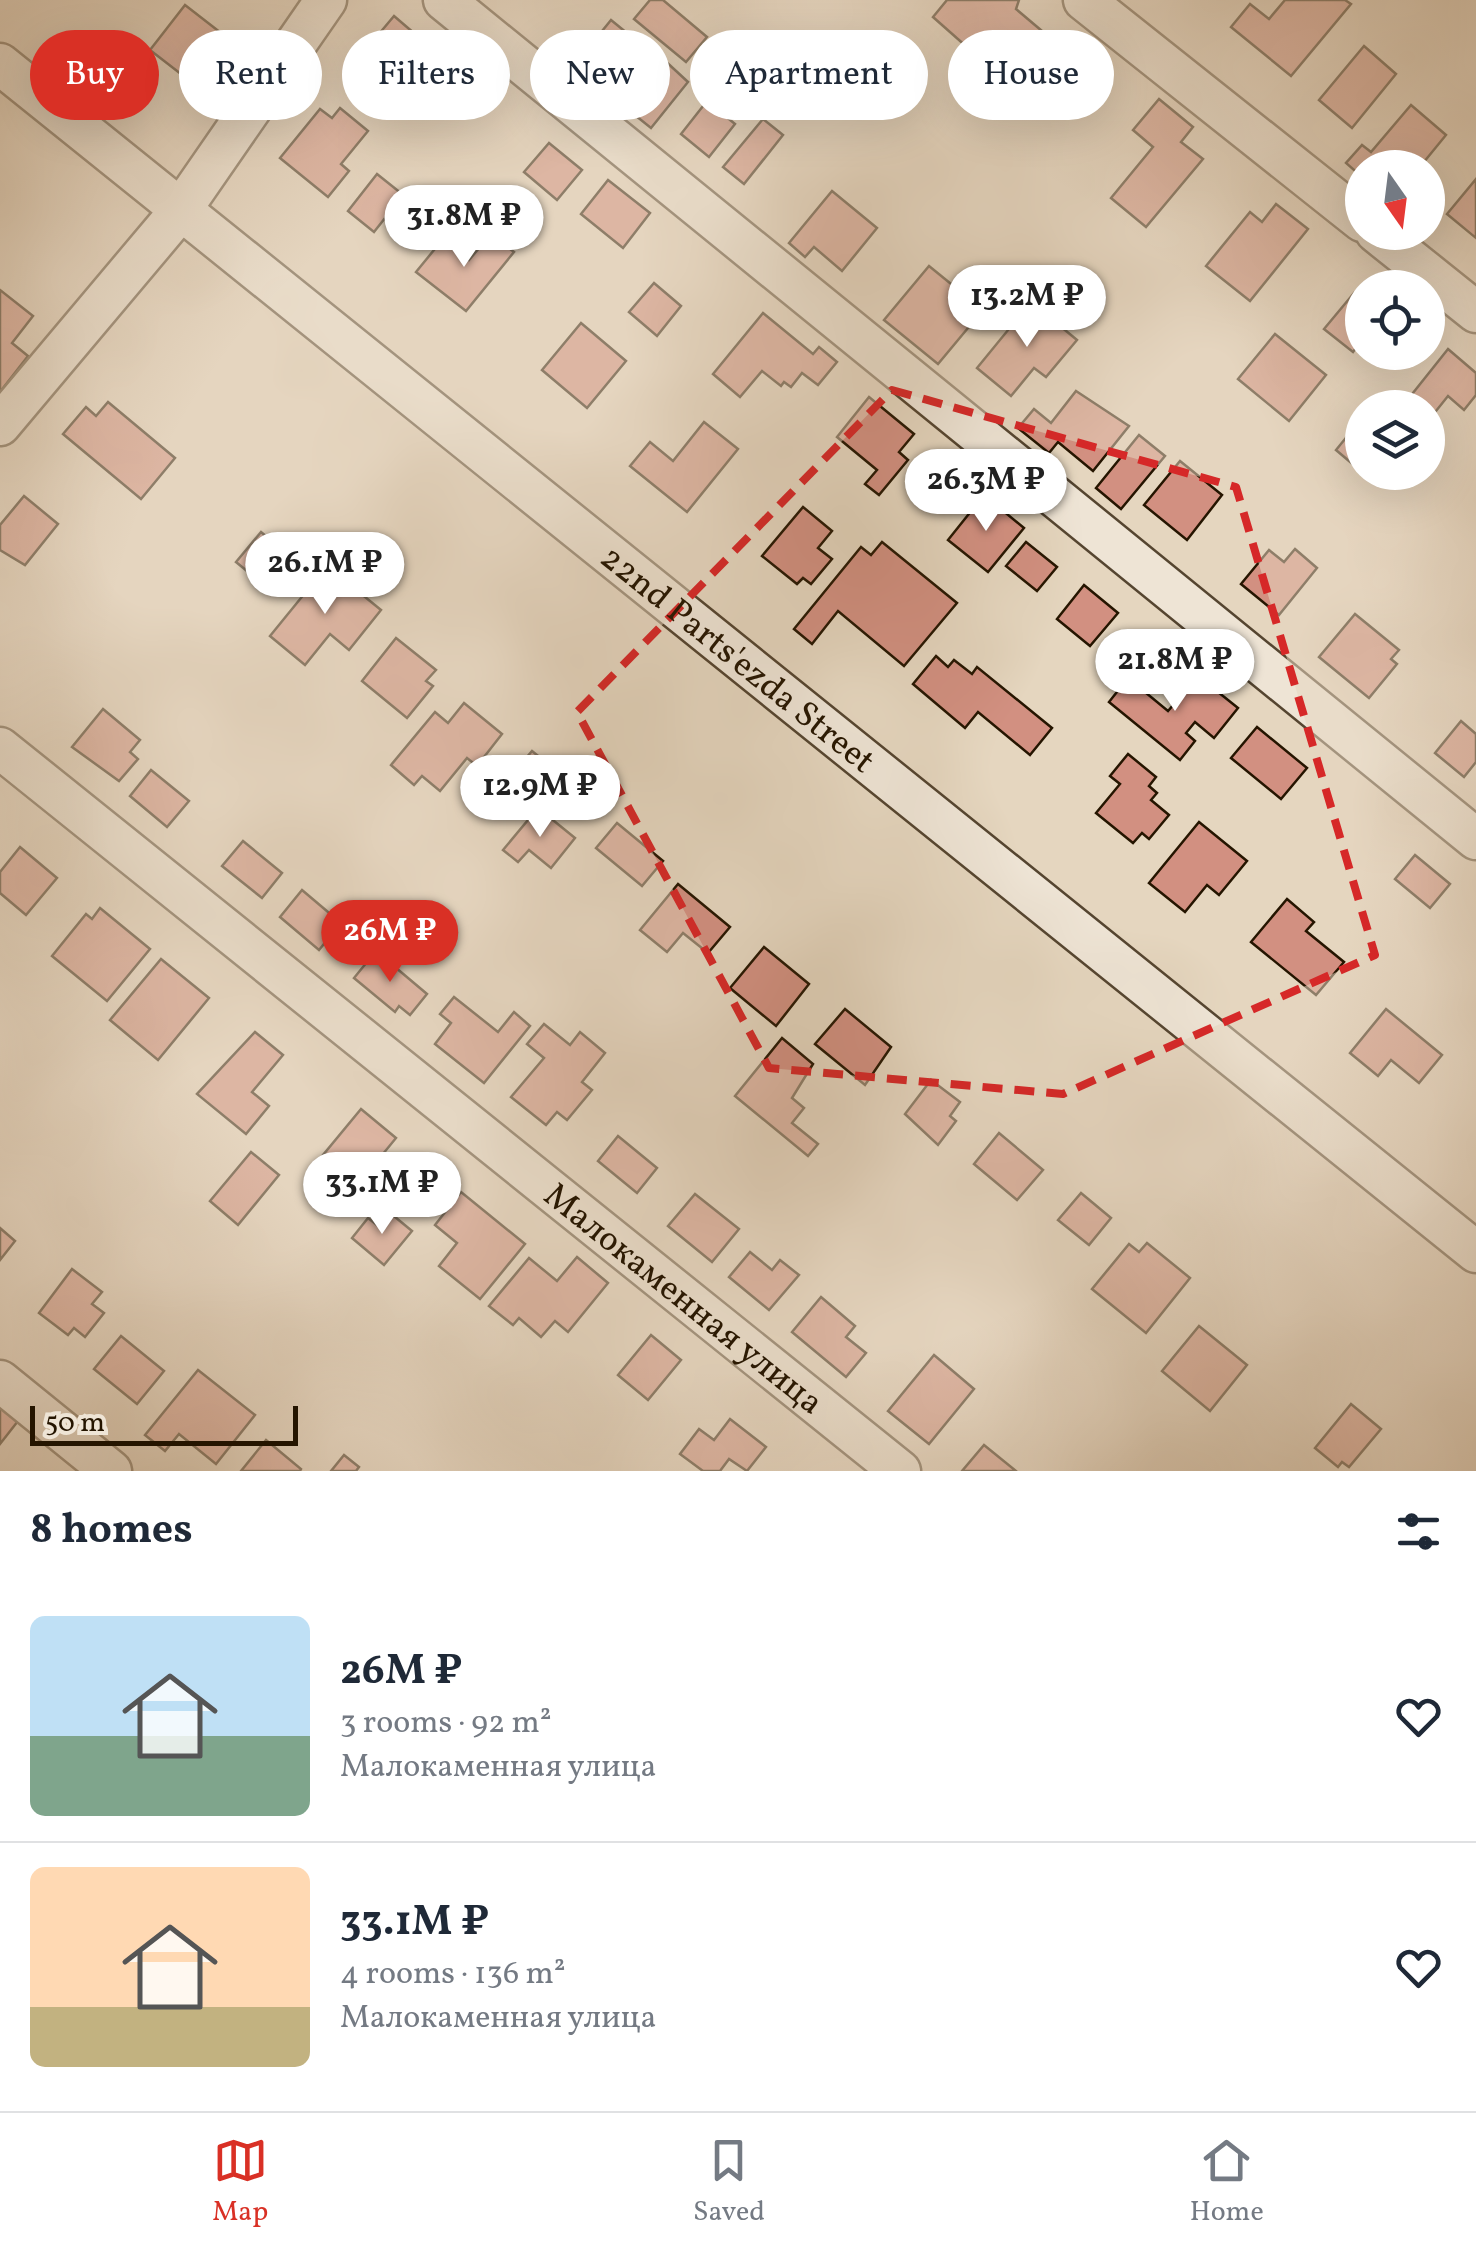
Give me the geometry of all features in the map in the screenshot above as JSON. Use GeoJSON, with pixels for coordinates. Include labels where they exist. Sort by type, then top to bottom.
{"type":"FeatureCollection","features":[{"type":"Feature","properties":{"kind":"street"},"geometry":{"type":"LineString","coordinates":[[0,425],[180,211],[326,0]]}},
{"type":"Feature","properties":{"kind":"street"},"geometry":{"type":"LineString","coordinates":[[444,0],[1476,839]]}},
{"type":"Feature","properties":{"kind":"street"},"geometry":{"type":"LineString","coordinates":[[1084,0],[1345,208]]}},
{"type":"Feature","properties":{"kind":"street","name":"22nd Parts'ezda Street"},"geometry":{"type":"LineString","coordinates":[[0,64],[1476,1252]]}},
{"type":"Feature","properties":{"kind":"street"},"geometry":{"type":"LineString","coordinates":[[1398,250],[1476,312]]}},
{"type":"Feature","properties":{"kind":"street","name":"Малокаменная улица"},"geometry":{"type":"LineString","coordinates":[[0,748],[900,1471]]}},
{"type":"Feature","properties":{"kind":"street"},"geometry":{"type":"LineString","coordinates":[[0,1381],[110,1471]]}},
{"type":"Feature","properties":{"kind":"highlighted area"},"geometry":{"type":"Polygon","coordinates":[[[892,390],[1236,487],[1375,955],[1063,1094],[769,1068],[577,712],[892,390]]]}},
{"type":"Feature","properties":{"kind":"building"},"geometry":{"type":"Polygon","coordinates":[[[650,0],[663,0],[699,30],[690,30],[690,57],[686,62],[670,49],[670,30],[647,30],[634,19],[650,0]]]}},
{"type":"Feature","properties":{"kind":"building"},"geometry":{"type":"Polygon","coordinates":[[[947,0],[1019,0],[1016,9],[1041,30],[948,30],[933,17],[947,0]]]}},
{"type":"Feature","properties":{"kind":"building"},"geometry":{"type":"Polygon","coordinates":[[[1285,0],[1345,0],[1351,4],[1291,76],[1231,27],[1250,4],[1269,19],[1285,0]]]}},
{"type":"Feature","properties":{"kind":"building"},"geometry":{"type":"Polygon","coordinates":[[[185,5],[217,30],[179,30],[179,72],[159,57],[159,38],[185,5]]]}},
{"type":"Feature","properties":{"kind":"building"},"geometry":{"type":"Polygon","coordinates":[[[394,16],[410,30],[382,30],[394,16]]]}},
{"type":"Feature","properties":{"kind":"building"},"geometry":{"type":"Polygon","coordinates":[[[611,20],[623,30],[603,30],[611,20]]]}},
{"type":"Feature","properties":{"kind":"building"},"geometry":{"type":"Polygon","coordinates":[[[1364,46],[1396,74],[1352,128],[1319,100],[1364,46]]]}},
{"type":"Feature","properties":{"kind":"building"},"geometry":{"type":"Polygon","coordinates":[[[670,65],[688,82],[670,104],[670,65]]]}},
{"type":"Feature","properties":{"kind":"building"},"geometry":{"type":"Polygon","coordinates":[[[1159,99],[1193,127],[1181,142],[1203,159],[1146,227],[1111,198],[1153,147],[1133,130],[1159,99]]]}},
{"type":"Feature","properties":{"kind":"building"},"geometry":{"type":"Polygon","coordinates":[[[1411,105],[1446,135],[1434,150],[1373,150],[1411,105]]]}},
{"type":"Feature","properties":{"kind":"building"},"geometry":{"type":"Polygon","coordinates":[[[340,108],[342,120],[355,120],[368,131],[341,164],[349,171],[328,197],[280,158],[311,120],[322,120],[322,110],[332,118],[340,108]]]}},
{"type":"Feature","properties":{"kind":"building"},"geometry":{"type":"Polygon","coordinates":[[[641,120],[657,120],[651,128],[641,120]]]}},
{"type":"Feature","properties":{"kind":"building"},"geometry":{"type":"Polygon","coordinates":[[[692,120],[730,120],[735,124],[709,157],[681,134],[692,120]]]}},
{"type":"Feature","properties":{"kind":"building"},"geometry":{"type":"Polygon","coordinates":[[[762,120],[783,135],[744,184],[723,167],[762,120]]]}},
{"type":"Feature","properties":{"kind":"building"},"geometry":{"type":"Polygon","coordinates":[[[549,143],[582,170],[557,200],[524,172],[549,143]]]}},
{"type":"Feature","properties":{"kind":"building"},"geometry":{"type":"Polygon","coordinates":[[[377,174],[422,210],[408,228],[389,213],[374,232],[348,211],[377,174]]]}},
{"type":"Feature","properties":{"kind":"building"},"geometry":{"type":"Polygon","coordinates":[[[1476,179],[1476,238],[1447,214],[1476,179]]]}},
{"type":"Feature","properties":{"kind":"building"},"geometry":{"type":"Polygon","coordinates":[[[608,180],[650,213],[623,248],[581,214],[608,180]]]}},
{"type":"Feature","properties":{"kind":"building"},"geometry":{"type":"Polygon","coordinates":[[[832,191],[877,228],[842,271],[814,247],[805,257],[789,243],[832,191]]]}},
{"type":"Feature","properties":{"kind":"building"},"geometry":{"type":"Polygon","coordinates":[[[1276,204],[1308,229],[1250,301],[1206,266],[1250,212],[1262,222],[1276,204]]]}},
{"type":"Feature","properties":{"kind":"building"},"geometry":{"type":"Polygon","coordinates":[[[491,234],[514,252],[466,311],[416,272],[443,239],[469,260],[491,234]]]}},
{"type":"Feature","properties":{"kind":"building"},"geometry":{"type":"Polygon","coordinates":[[[929,266],[983,310],[938,364],[884,320],[929,266]]]}},
{"type":"Feature","properties":{"kind":"building"},"geometry":{"type":"Polygon","coordinates":[[[654,283],[681,306],[657,336],[629,312],[654,283]]]}},
{"type":"Feature","properties":{"kind":"building"},"geometry":{"type":"Polygon","coordinates":[[[0,290],[33,316],[12,343],[28,356],[0,392],[0,290]]]}},
{"type":"Feature","properties":{"kind":"building"},"geometry":{"type":"Polygon","coordinates":[[[1031,302],[1077,340],[1046,377],[1034,368],[1011,396],[977,368],[1031,302]]]}},
{"type":"Feature","properties":{"kind":"building"},"geometry":{"type":"Polygon","coordinates":[[[1345,304],[1345,346],[1324,329],[1345,304]]]}},
{"type":"Feature","properties":{"kind":"building"},"geometry":{"type":"Polygon","coordinates":[[[763,313],[813,354],[819,347],[837,362],[818,385],[802,373],[791,387],[784,382],[781,386],[762,371],[740,397],[713,374],[763,313]]]}},
{"type":"Feature","properties":{"kind":"building"},"geometry":{"type":"Polygon","coordinates":[[[581,323],[626,361],[587,408],[542,370],[581,323]]]}},
{"type":"Feature","properties":{"kind":"building"},"geometry":{"type":"Polygon","coordinates":[[[1275,334],[1326,375],[1289,421],[1238,379],[1275,334]]]}},
{"type":"Feature","properties":{"kind":"building"},"geometry":{"type":"Polygon","coordinates":[[[1448,349],[1476,373],[1476,395],[1464,410],[1448,396],[1445,400],[1445,390],[1415,390],[1431,370],[1445,370],[1448,349]]]}},
{"type":"Feature","properties":{"kind":"building"},"geometry":{"type":"Polygon","coordinates":[[[1076,391],[1129,426],[1093,471],[1058,442],[1049,453],[1018,428],[1034,409],[1051,423],[1076,391]]]}},
{"type":"Feature","properties":{"kind":"building"},"geometry":{"type":"Polygon","coordinates":[[[869,397],[914,434],[899,452],[908,460],[879,495],[865,484],[877,470],[837,437],[869,397]]]}},
{"type":"Feature","properties":{"kind":"building"},"geometry":{"type":"Polygon","coordinates":[[[108,402],[175,458],[141,499],[63,434],[86,407],[96,416],[108,402]]]}},
{"type":"Feature","properties":{"kind":"building"},"geometry":{"type":"Polygon","coordinates":[[[704,422],[738,449],[687,512],[630,466],[650,442],[673,461],[704,422]]]}},
{"type":"Feature","properties":{"kind":"building"},"geometry":{"type":"Polygon","coordinates":[[[1139,435],[1165,456],[1121,509],[1096,488],[1139,435]]]}},
{"type":"Feature","properties":{"kind":"building"},"geometry":{"type":"Polygon","coordinates":[[[1345,439],[1345,458],[1336,450],[1345,439]]]}},
{"type":"Feature","properties":{"kind":"building"},"geometry":{"type":"Polygon","coordinates":[[[1180,461],[1222,495],[1187,540],[1144,505],[1180,461]]]}},
{"type":"Feature","properties":{"kind":"building"},"geometry":{"type":"Polygon","coordinates":[[[984,495],[1024,528],[988,572],[948,540],[984,495]]]}},
{"type":"Feature","properties":{"kind":"building"},"geometry":{"type":"Polygon","coordinates":[[[24,496],[58,524],[25,565],[0,550],[0,525],[24,496]]]}},
{"type":"Feature","properties":{"kind":"building"},"geometry":{"type":"Polygon","coordinates":[[[803,507],[832,531],[818,548],[832,559],[811,584],[803,578],[797,584],[762,556],[803,507]]]}},
{"type":"Feature","properties":{"kind":"building"},"geometry":{"type":"Polygon","coordinates":[[[261,532],[299,564],[275,594],[236,562],[261,532]]]}},
{"type":"Feature","properties":{"kind":"building"},"geometry":{"type":"Polygon","coordinates":[[[882,542],[957,603],[904,666],[838,611],[812,644],[794,629],[861,547],[871,555],[882,542]]]}},
{"type":"Feature","properties":{"kind":"building"},"geometry":{"type":"Polygon","coordinates":[[[1026,542],[1057,567],[1037,591],[1006,566],[1026,542]]]}},
{"type":"Feature","properties":{"kind":"building"},"geometry":{"type":"Polygon","coordinates":[[[1295,549],[1317,568],[1279,615],[1241,584],[1269,550],[1284,562],[1295,549]]]}},
{"type":"Feature","properties":{"kind":"building"},"geometry":{"type":"Polygon","coordinates":[[[327,566],[381,610],[349,650],[330,634],[305,665],[270,636],[327,566]]]}},
{"type":"Feature","properties":{"kind":"building"},"geometry":{"type":"Polygon","coordinates":[[[1084,585],[1118,613],[1090,646],[1057,619],[1084,585]]]}},
{"type":"Feature","properties":{"kind":"building"},"geometry":{"type":"Polygon","coordinates":[[[1355,614],[1399,650],[1391,659],[1397,664],[1369,698],[1319,657],[1355,614]]]}},
{"type":"Feature","properties":{"kind":"building"},"geometry":{"type":"Polygon","coordinates":[[[396,638],[436,670],[426,681],[433,686],[407,718],[362,681],[396,638]]]}},
{"type":"Feature","properties":{"kind":"building"},"geometry":{"type":"Polygon","coordinates":[[[936,656],[948,667],[954,660],[972,674],[977,667],[1052,728],[1030,755],[978,712],[965,728],[913,684],[936,656]]]}},
{"type":"Feature","properties":{"kind":"building"},"geometry":{"type":"Polygon","coordinates":[[[1198,676],[1238,708],[1214,738],[1195,722],[1186,733],[1195,741],[1180,760],[1109,702],[1128,678],[1168,711],[1198,676]]]}},
{"type":"Feature","properties":{"kind":"building"},"geometry":{"type":"Polygon","coordinates":[[[464,703],[502,734],[477,766],[467,758],[440,791],[422,776],[414,785],[391,765],[435,712],[448,723],[464,703]]]}},
{"type":"Feature","properties":{"kind":"building"},"geometry":{"type":"Polygon","coordinates":[[[103,709],[140,740],[130,752],[138,759],[119,781],[72,747],[103,709]]]}},
{"type":"Feature","properties":{"kind":"building"},"geometry":{"type":"Polygon","coordinates":[[[1461,721],[1476,734],[1476,762],[1464,777],[1435,753],[1461,721]]]}},
{"type":"Feature","properties":{"kind":"building"},"geometry":{"type":"Polygon","coordinates":[[[1257,727],[1307,768],[1281,799],[1231,758],[1257,727]]]}},
{"type":"Feature","properties":{"kind":"building"},"geometry":{"type":"Polygon","coordinates":[[[532,751],[580,790],[560,815],[537,796],[525,811],[499,790],[532,751]]]}},
{"type":"Feature","properties":{"kind":"building"},"geometry":{"type":"Polygon","coordinates":[[[1128,754],[1156,777],[1149,786],[1157,793],[1151,800],[1169,815],[1149,839],[1142,833],[1133,843],[1096,813],[1120,784],[1110,776],[1128,754]]]}},
{"type":"Feature","properties":{"kind":"building"},"geometry":{"type":"Polygon","coordinates":[[[151,770],[189,801],[167,827],[130,796],[151,770]]]}},
{"type":"Feature","properties":{"kind":"building"},"geometry":{"type":"Polygon","coordinates":[[[538,808],[575,838],[551,868],[529,850],[518,862],[503,850],[538,808]]]}},
{"type":"Feature","properties":{"kind":"building"},"geometry":{"type":"Polygon","coordinates":[[[1199,822],[1247,861],[1219,895],[1207,885],[1185,912],[1149,883],[1199,822]]]}},
{"type":"Feature","properties":{"kind":"building"},"geometry":{"type":"Polygon","coordinates":[[[617,823],[663,861],[642,886],[596,848],[617,823]]]}},
{"type":"Feature","properties":{"kind":"building"},"geometry":{"type":"Polygon","coordinates":[[[243,841],[282,873],[262,898],[222,866],[243,841]]]}},
{"type":"Feature","properties":{"kind":"building"},"geometry":{"type":"Polygon","coordinates":[[[20,847],[57,878],[26,915],[0,893],[0,872],[20,847]]]}},
{"type":"Feature","properties":{"kind":"building"},"geometry":{"type":"Polygon","coordinates":[[[1415,855],[1450,884],[1430,908],[1395,879],[1415,855]]]}},
{"type":"Feature","properties":{"kind":"building"},"geometry":{"type":"Polygon","coordinates":[[[678,884],[730,927],[708,953],[683,933],[667,952],[640,930],[678,884]]]}},
{"type":"Feature","properties":{"kind":"building"},"geometry":{"type":"Polygon","coordinates":[[[302,890],[341,923],[319,950],[280,917],[302,890]]]}},
{"type":"Feature","properties":{"kind":"building"},"geometry":{"type":"Polygon","coordinates":[[[1287,899],[1314,922],[1306,931],[1344,962],[1316,995],[1251,942],[1287,899]]]}},
{"type":"Feature","properties":{"kind":"building"},"geometry":{"type":"Polygon","coordinates":[[[100,908],[150,949],[107,1001],[52,956],[86,914],[92,919],[100,908]]]}},
{"type":"Feature","properties":{"kind":"building"},"geometry":{"type":"Polygon","coordinates":[[[764,947],[809,984],[776,1026],[730,988],[764,947]]]}},
{"type":"Feature","properties":{"kind":"building"},"geometry":{"type":"Polygon","coordinates":[[[376,951],[427,994],[410,1015],[399,1006],[395,1012],[354,978],[376,951]]]}},
{"type":"Feature","properties":{"kind":"building"},"geometry":{"type":"Polygon","coordinates":[[[161,959],[209,998],[158,1060],[110,1020],[161,959]]]}},
{"type":"Feature","properties":{"kind":"building"},"geometry":{"type":"Polygon","coordinates":[[[454,997],[498,1032],[514,1012],[530,1026],[484,1083],[435,1044],[451,1023],[440,1014],[454,997]]]}},
{"type":"Feature","properties":{"kind":"building"},"geometry":{"type":"Polygon","coordinates":[[[845,1009],[891,1047],[865,1085],[815,1044],[845,1009]]]}},
{"type":"Feature","properties":{"kind":"building"},"geometry":{"type":"Polygon","coordinates":[[[1386,1009],[1442,1055],[1419,1083],[1391,1060],[1378,1076],[1350,1053],[1386,1009]]]}},
{"type":"Feature","properties":{"kind":"building"},"geometry":{"type":"Polygon","coordinates":[[[544,1024],[570,1045],[580,1032],[605,1053],[582,1082],[592,1090],[567,1120],[557,1112],[546,1125],[511,1097],[544,1058],[527,1044],[544,1024]]]}},
{"type":"Feature","properties":{"kind":"building"},"geometry":{"type":"Polygon","coordinates":[[[255,1032],[283,1055],[252,1092],[269,1106],[246,1134],[197,1094],[255,1032]]]}},
{"type":"Feature","properties":{"kind":"building"},"geometry":{"type":"Polygon","coordinates":[[[782,1038],[813,1064],[792,1098],[804,1108],[792,1123],[818,1144],[808,1156],[735,1096],[782,1038]]]}},
{"type":"Feature","properties":{"kind":"building"},"geometry":{"type":"Polygon","coordinates":[[[931,1080],[960,1102],[950,1116],[956,1121],[938,1145],[905,1114],[931,1080]]]}},
{"type":"Feature","properties":{"kind":"building"},"geometry":{"type":"Polygon","coordinates":[[[361,1109],[396,1138],[356,1187],[323,1155],[361,1109]]]}},
{"type":"Feature","properties":{"kind":"building"},"geometry":{"type":"Polygon","coordinates":[[[999,1133],[1043,1170],[1017,1200],[974,1164],[999,1133]]]}},
{"type":"Feature","properties":{"kind":"building"},"geometry":{"type":"Polygon","coordinates":[[[618,1136],[657,1168],[637,1193],[598,1161],[618,1136]]]}},
{"type":"Feature","properties":{"kind":"building"},"geometry":{"type":"Polygon","coordinates":[[[251,1152],[279,1175],[238,1225],[210,1201],[251,1152]]]}},
{"type":"Feature","properties":{"kind":"building"},"geometry":{"type":"Polygon","coordinates":[[[461,1192],[525,1244],[480,1299],[439,1266],[457,1243],[435,1225],[461,1192]]]}},
{"type":"Feature","properties":{"kind":"building"},"geometry":{"type":"Polygon","coordinates":[[[1081,1193],[1111,1218],[1089,1245],[1058,1220],[1081,1193]]]}},
{"type":"Feature","properties":{"kind":"building"},"geometry":{"type":"Polygon","coordinates":[[[695,1194],[739,1229],[712,1262],[668,1226],[695,1194]]]}},
{"type":"Feature","properties":{"kind":"building"},"geometry":{"type":"Polygon","coordinates":[[[389,1212],[412,1231],[384,1265],[352,1238],[368,1218],[377,1225],[389,1212]]]}},
{"type":"Feature","properties":{"kind":"building"},"geometry":{"type":"Polygon","coordinates":[[[0,1228],[15,1241],[0,1260],[0,1228]]]}},
{"type":"Feature","properties":{"kind":"building"},"geometry":{"type":"Polygon","coordinates":[[[1147,1243],[1190,1278],[1146,1333],[1092,1289],[1129,1244],[1139,1252],[1147,1243]]]}},
{"type":"Feature","properties":{"kind":"building"},"geometry":{"type":"Polygon","coordinates":[[[750,1252],[772,1270],[780,1260],[799,1275],[769,1310],[729,1277],[750,1252]]]}},
{"type":"Feature","properties":{"kind":"building"},"geometry":{"type":"Polygon","coordinates":[[[577,1257],[608,1283],[568,1332],[555,1321],[541,1337],[519,1318],[513,1325],[489,1306],[529,1258],[557,1281],[577,1257]]]}},
{"type":"Feature","properties":{"kind":"building"},"geometry":{"type":"Polygon","coordinates":[[[72,1269],[102,1292],[92,1304],[104,1313],[85,1337],[74,1328],[68,1335],[39,1313],[72,1269]]]}},
{"type":"Feature","properties":{"kind":"building"},"geometry":{"type":"Polygon","coordinates":[[[821,1297],[855,1326],[846,1337],[866,1353],[846,1377],[792,1332],[821,1297]]]}},
{"type":"Feature","properties":{"kind":"building"},"geometry":{"type":"Polygon","coordinates":[[[1199,1326],[1247,1365],[1210,1411],[1162,1371],[1199,1326]]]}},
{"type":"Feature","properties":{"kind":"building"},"geometry":{"type":"Polygon","coordinates":[[[651,1335],[681,1360],[648,1400],[618,1375],[651,1335]]]}},
{"type":"Feature","properties":{"kind":"building"},"geometry":{"type":"Polygon","coordinates":[[[121,1336],[164,1371],[137,1404],[94,1369],[121,1336]]]}},
{"type":"Feature","properties":{"kind":"building"},"geometry":{"type":"Polygon","coordinates":[[[934,1355],[974,1389],[929,1444],[888,1411],[934,1355]]]}},
{"type":"Feature","properties":{"kind":"building"},"geometry":{"type":"Polygon","coordinates":[[[198,1370],[255,1415],[216,1464],[179,1434],[165,1451],[145,1435],[198,1370]]]}},
{"type":"Feature","properties":{"kind":"building"},"geometry":{"type":"Polygon","coordinates":[[[1351,1404],[1381,1429],[1349,1467],[1342,1462],[1338,1467],[1315,1448],[1351,1404]]]}},
{"type":"Feature","properties":{"kind":"building"},"geometry":{"type":"Polygon","coordinates":[[[0,1407],[18,1421],[0,1444],[0,1407]]]}},
{"type":"Feature","properties":{"kind":"building"},"geometry":{"type":"Polygon","coordinates":[[[730,1419],[766,1447],[747,1471],[729,1459],[720,1471],[703,1471],[680,1454],[699,1429],[714,1440],[730,1419]]]}},
{"type":"Feature","properties":{"kind":"building"},"geometry":{"type":"Polygon","coordinates":[[[266,1440],[301,1469],[300,1471],[241,1471],[266,1440]]]}},
{"type":"Feature","properties":{"kind":"building"},"geometry":{"type":"Polygon","coordinates":[[[984,1445],[1016,1471],[962,1471],[984,1445]]]}},
{"type":"Feature","properties":{"kind":"building"},"geometry":{"type":"Polygon","coordinates":[[[344,1455],[359,1467],[356,1471],[331,1471],[344,1455]]]}}]}
